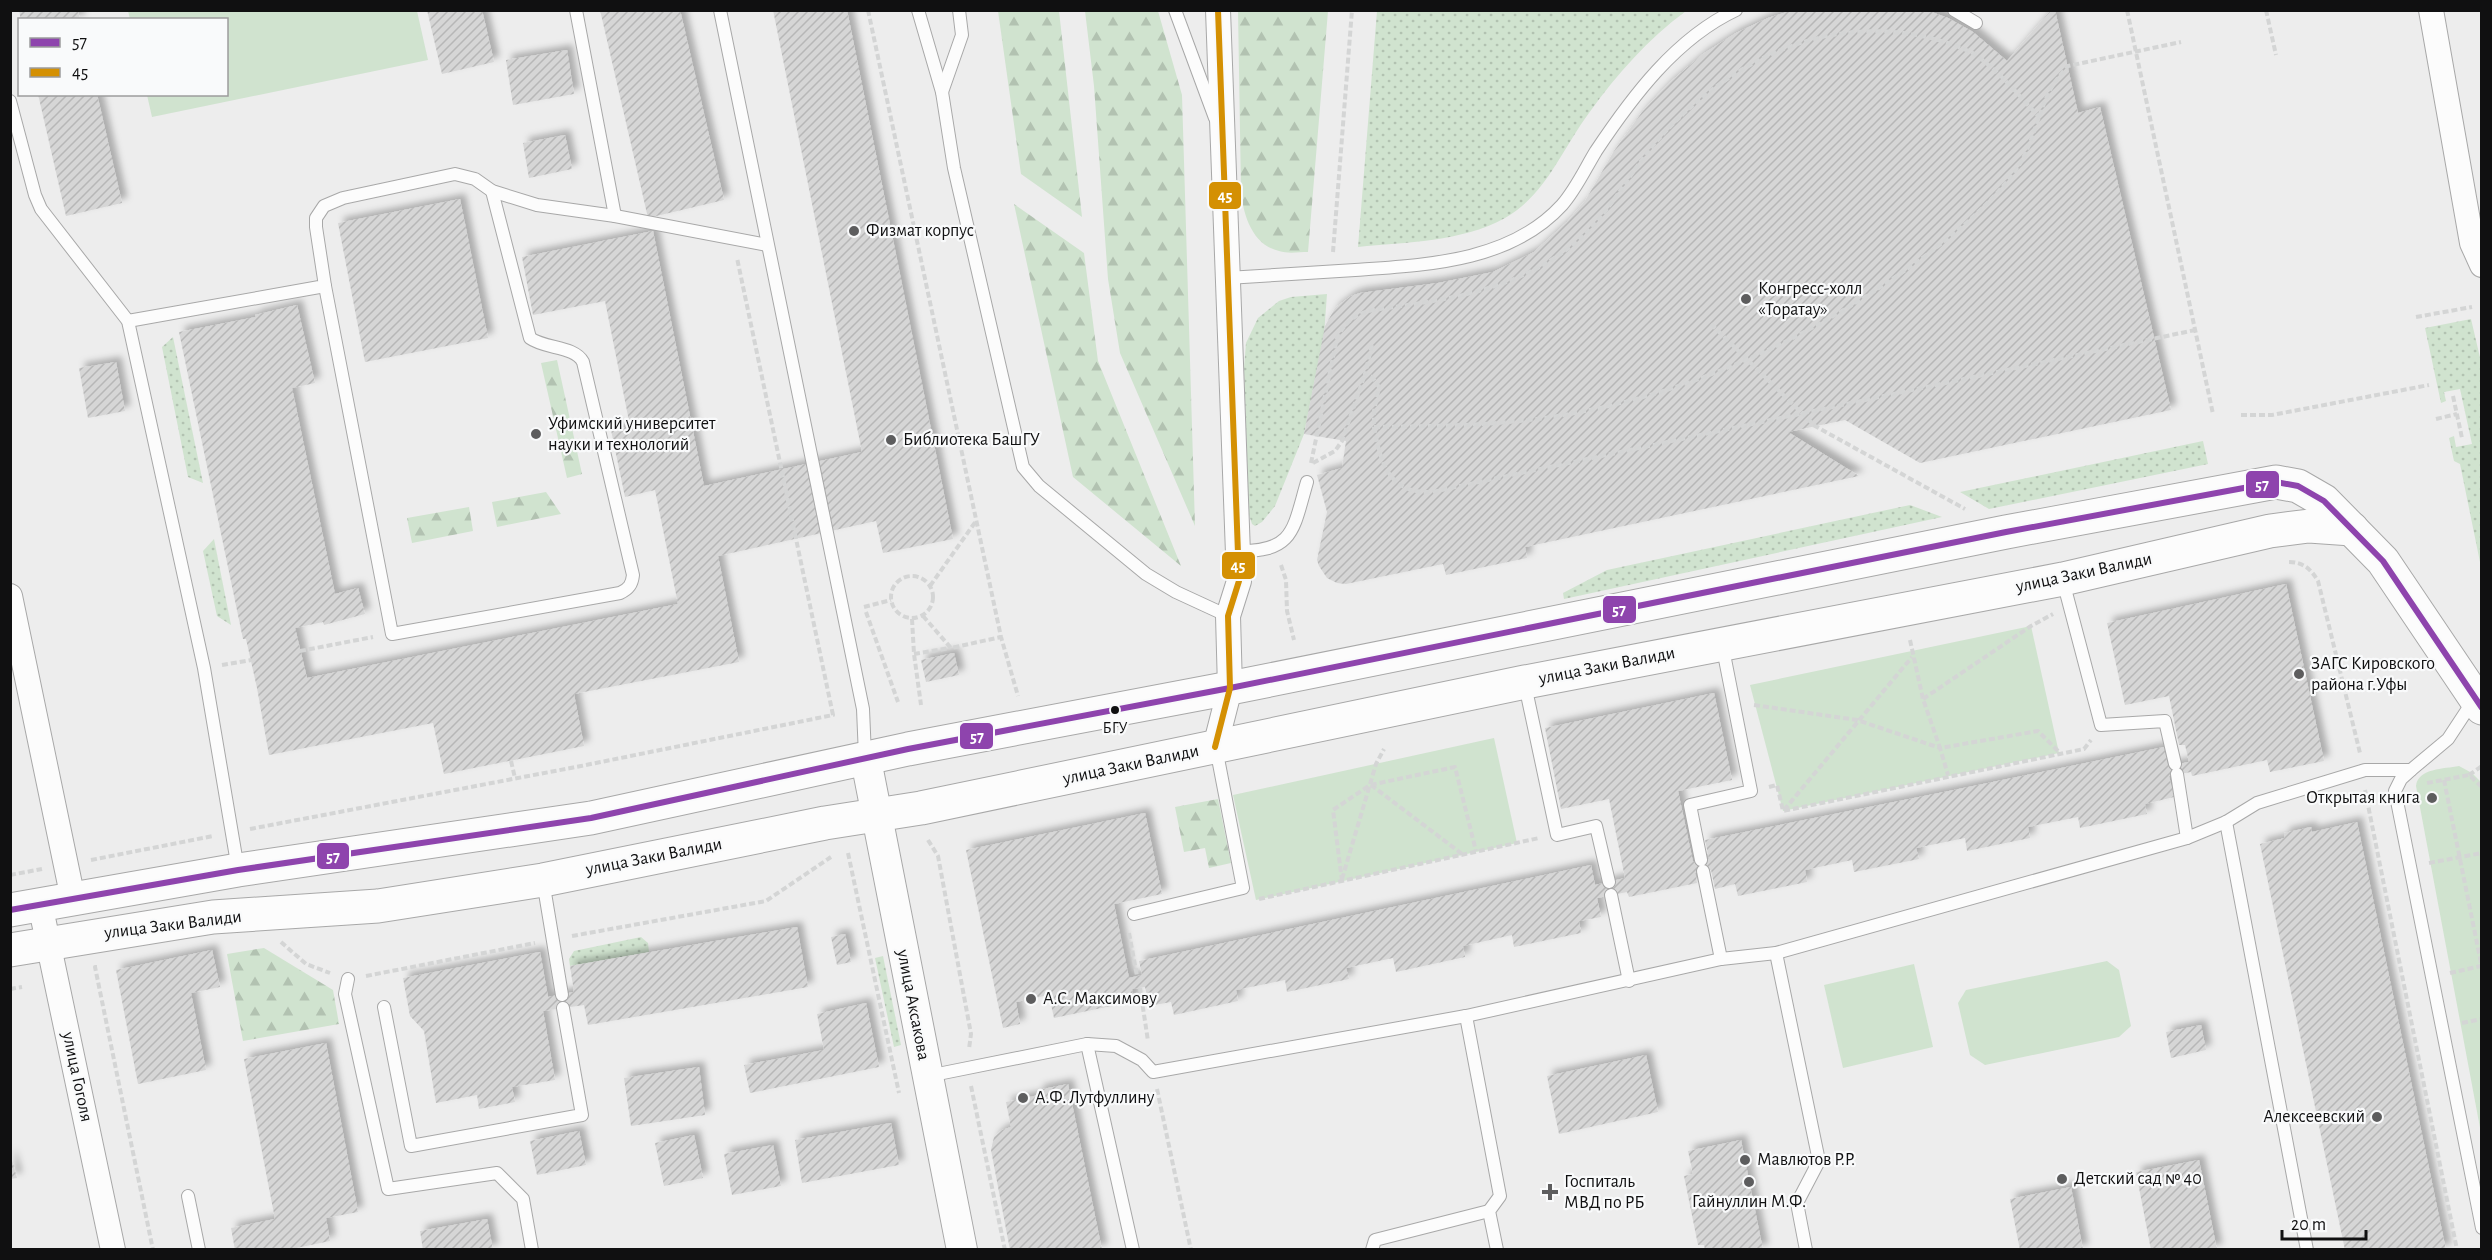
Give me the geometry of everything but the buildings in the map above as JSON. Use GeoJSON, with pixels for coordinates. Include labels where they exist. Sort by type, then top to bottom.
{"type":"FeatureCollection","features":[{"type":"Feature","properties":{"kind":"main road"},"geometry":{"type":"LineString","coordinates":[[25,907],[238,870],[591,818],[866,760],[908,749],[1230,688],[2006,531],[2261,483],[2276,482],[2310,491],[2324,501],[2352,529],[2383,561],[2478,703]]}},
{"type":"Feature","properties":{"kind":"main road","name":"улица Заки Валиди"},"geometry":{"type":"LineString","coordinates":[[10,950],[213,917],[378,906],[543,880],[876,814],[921,808],[1722,643],[2066,593],[2288,528],[2352,529]]}},
{"type":"Feature","properties":{"kind":"street"},"geometry":{"type":"LineString","coordinates":[[1215,747],[1230,688],[1228,616],[1239,581],[1218,10]]}},
{"type":"Feature","properties":{"kind":"street"},"geometry":{"type":"LineString","coordinates":[[2431,10],[2472,243],[2481,265]]}},
{"type":"Feature","properties":{"kind":"street"},"geometry":{"type":"LineString","coordinates":[[10,596],[14,628],[73,899]]}},
{"type":"Feature","properties":{"kind":"street","name":"улица Аксакова"},"geometry":{"type":"LineString","coordinates":[[866,760],[962,1250]]}},
{"type":"Feature","properties":{"kind":"street","name":"улица Гоголя"},"geometry":{"type":"LineString","coordinates":[[25,907],[48,942],[113,1250]]}},
{"type":"Feature","properties":{"kind":"lane"},"geometry":{"type":"LineString","coordinates":[[576,10],[615,216]]}},
{"type":"Feature","properties":{"kind":"lane"},"geometry":{"type":"LineString","coordinates":[[720,10],[863,709],[866,760]]}},
{"type":"Feature","properties":{"kind":"lane"},"geometry":{"type":"LineString","coordinates":[[918,10],[942,92],[954,168],[1023,467],[1039,486],[1146,574],[1183,596],[1228,616]]}},
{"type":"Feature","properties":{"kind":"lane"},"geometry":{"type":"LineString","coordinates":[[942,92],[962,34],[958,10]]}},
{"type":"Feature","properties":{"kind":"lane"},"geometry":{"type":"LineString","coordinates":[[1175,10],[1198,77],[1221,133]]}},
{"type":"Feature","properties":{"kind":"lane"},"geometry":{"type":"LineString","coordinates":[[1227,278],[1422,266],[1466,257],[1526,234],[1563,204],[1617,120],[1648,81],[1689,42],[1709,26],[1736,10]]}},
{"type":"Feature","properties":{"kind":"lane"},"geometry":{"type":"LineString","coordinates":[[1954,10],[1976,23]]}},
{"type":"Feature","properties":{"kind":"lane"},"geometry":{"type":"LineString","coordinates":[[10,101],[35,195],[41,209],[128,321],[204,668],[238,870]]}},
{"type":"Feature","properties":{"kind":"lane"},"geometry":{"type":"LineString","coordinates":[[492,191],[529,336],[534,341],[574,352],[582,359],[633,580],[626,591],[620,593],[392,634],[325,286],[316,227],[316,218],[324,206],[343,198],[455,174],[475,179],[492,191],[537,205],[615,216],[767,245]]}},
{"type":"Feature","properties":{"kind":"lane"},"geometry":{"type":"LineString","coordinates":[[128,321],[325,286]]}},
{"type":"Feature","properties":{"kind":"lane"},"geometry":{"type":"LineString","coordinates":[[1238,551],[1260,551],[1281,543],[1288,535],[1307,483]]}},
{"type":"Feature","properties":{"kind":"lane"},"geometry":{"type":"LineString","coordinates":[[2066,593],[2101,725],[2165,721],[2176,769],[2187,838]]}},
{"type":"Feature","properties":{"kind":"lane"},"geometry":{"type":"LineString","coordinates":[[1721,959],[1690,805],[1751,791],[1727,678],[1722,643]]}},
{"type":"Feature","properties":{"kind":"lane"},"geometry":{"type":"LineString","coordinates":[[1525,682],[1557,835],[1596,826],[1609,882]]}},
{"type":"Feature","properties":{"kind":"lane"},"geometry":{"type":"LineString","coordinates":[[2478,703],[2448,739],[2401,779],[2395,791],[2481,1228]]}},
{"type":"Feature","properties":{"kind":"lane"},"geometry":{"type":"LineString","coordinates":[[1134,914],[1243,888],[1215,747]]}},
{"type":"Feature","properties":{"kind":"lane"},"geometry":{"type":"LineString","coordinates":[[927,1076],[1087,1044],[1116,1046],[1142,1060],[1153,1072],[1466,1016],[1721,959],[1776,953],[2187,838],[2226,822],[2256,803],[2365,770],[2411,770]]}},
{"type":"Feature","properties":{"kind":"lane"},"geometry":{"type":"LineString","coordinates":[[2226,822],[2307,1250]]}},
{"type":"Feature","properties":{"kind":"lane"},"geometry":{"type":"LineString","coordinates":[[543,880],[562,994]]}},
{"type":"Feature","properties":{"kind":"lane"},"geometry":{"type":"LineString","coordinates":[[1611,895],[1629,981]]}},
{"type":"Feature","properties":{"kind":"lane"},"geometry":{"type":"LineString","coordinates":[[1776,953],[1819,1161],[1797,1203],[1806,1250]]}},
{"type":"Feature","properties":{"kind":"lane"},"geometry":{"type":"LineString","coordinates":[[348,979],[345,994],[388,1190],[497,1173],[523,1198],[532,1250]]}},
{"type":"Feature","properties":{"kind":"lane"},"geometry":{"type":"LineString","coordinates":[[384,1007],[411,1146],[582,1115],[563,1008]]}},
{"type":"Feature","properties":{"kind":"lane"},"geometry":{"type":"LineString","coordinates":[[1372,1250],[1375,1240],[1489,1211],[1500,1196],[1466,1016]]}},
{"type":"Feature","properties":{"kind":"lane"},"geometry":{"type":"LineString","coordinates":[[1087,1044],[1133,1250]]}},
{"type":"Feature","properties":{"kind":"lane"},"geometry":{"type":"LineString","coordinates":[[188,1196],[199,1250]]}},
{"type":"Feature","properties":{"kind":"lane"},"geometry":{"type":"LineString","coordinates":[[1489,1211],[1497,1250]]}},
{"type":"Feature","properties":{"kind":"path"},"geometry":{"type":"LineString","coordinates":[[868,10],[1001,637],[1018,696]]}},
{"type":"Feature","properties":{"kind":"path"},"geometry":{"type":"LineString","coordinates":[[1332,253],[1352,10]]}},
{"type":"Feature","properties":{"kind":"path"},"geometry":{"type":"LineString","coordinates":[[2127,10],[2212,414]]}},
{"type":"Feature","properties":{"kind":"path"},"geometry":{"type":"LineString","coordinates":[[2266,10],[2276,55]]}},
{"type":"Feature","properties":{"kind":"path"},"geometry":{"type":"LineString","coordinates":[[1916,30],[1950,41],[1973,54],[2041,118]]}},
{"type":"Feature","properties":{"kind":"path"},"geometry":{"type":"LineString","coordinates":[[1374,427],[1466,426],[1539,418],[1640,397],[1747,360],[1852,306],[1947,238],[1991,198],[2011,177],[2033,140],[2050,92],[2068,66],[2181,42]]}},
{"type":"Feature","properties":{"kind":"path"},"geometry":{"type":"LineString","coordinates":[[1307,483],[1337,339],[1346,324],[1363,312],[1472,295],[1505,284],[1551,261],[1587,233],[1605,212],[1637,165],[1681,116],[1713,87],[1768,49]]}},
{"type":"Feature","properties":{"kind":"path"},"geometry":{"type":"LineString","coordinates":[[10,875],[581,766],[833,715],[733,237]]}},
{"type":"Feature","properties":{"kind":"path"},"geometry":{"type":"LineString","coordinates":[[2416,317],[2472,307]]}},
{"type":"Feature","properties":{"kind":"path"},"geometry":{"type":"LineString","coordinates":[[1711,324],[1815,426],[1951,502]]}},
{"type":"Feature","properties":{"kind":"path"},"geometry":{"type":"LineString","coordinates":[[1365,374],[1372,377],[1379,387],[1374,411],[1374,427],[1390,478],[1407,490],[1418,493],[1432,492],[2195,330]]}},
{"type":"Feature","properties":{"kind":"path"},"geometry":{"type":"LineString","coordinates":[[1311,463],[1335,451],[1342,441],[1365,374],[1372,345]]}},
{"type":"Feature","properties":{"kind":"path"},"geometry":{"type":"LineString","coordinates":[[2241,415],[2272,415],[2429,385]]}},
{"type":"Feature","properties":{"kind":"path"},"geometry":{"type":"LineString","coordinates":[[2453,396],[2462,438]]}},
{"type":"Feature","properties":{"kind":"path"},"geometry":{"type":"LineString","coordinates":[[2436,419],[2457,414]]}},
{"type":"Feature","properties":{"kind":"path"},"geometry":{"type":"LineString","coordinates":[[930,586],[977,521]]}},
{"type":"Feature","properties":{"kind":"path"},"geometry":{"type":"LineString","coordinates":[[1270,549],[1278,559],[1286,580],[1287,611],[1294,640]]}},
{"type":"Feature","properties":{"kind":"path"},"geometry":{"type":"LineString","coordinates":[[2286,562],[2303,565],[2312,571],[2318,581],[2365,770],[2365,796],[2457,1250]]}},
{"type":"Feature","properties":{"kind":"path"},"geometry":{"type":"LineString","coordinates":[[919,577],[930,586],[933,592],[932,606],[923,616],[912,619],[897,613],[891,600],[894,586],[905,578],[919,577]]}},
{"type":"Feature","properties":{"kind":"path"},"geometry":{"type":"LineString","coordinates":[[1923,699],[2031,626],[2066,593]]}},
{"type":"Feature","properties":{"kind":"path"},"geometry":{"type":"LineString","coordinates":[[862,596],[898,702]]}},
{"type":"Feature","properties":{"kind":"path"},"geometry":{"type":"LineString","coordinates":[[864,607],[891,600]]}},
{"type":"Feature","properties":{"kind":"path"},"geometry":{"type":"LineString","coordinates":[[923,616],[951,648]]}},
{"type":"Feature","properties":{"kind":"path"},"geometry":{"type":"LineString","coordinates":[[912,619],[921,705]]}},
{"type":"Feature","properties":{"kind":"path"},"geometry":{"type":"LineString","coordinates":[[300,651],[392,634]]}},
{"type":"Feature","properties":{"kind":"path"},"geometry":{"type":"LineString","coordinates":[[914,654],[1001,637]]}},
{"type":"Feature","properties":{"kind":"path"},"geometry":{"type":"LineString","coordinates":[[1910,640],[1923,699],[1948,775]]}},
{"type":"Feature","properties":{"kind":"path"},"geometry":{"type":"LineString","coordinates":[[1783,811],[1912,656]]}},
{"type":"Feature","properties":{"kind":"path"},"geometry":{"type":"LineString","coordinates":[[204,668],[251,660]]}},
{"type":"Feature","properties":{"kind":"path"},"geometry":{"type":"LineString","coordinates":[[1727,678],[1749,705],[1857,720],[1940,748],[2038,731],[2059,753]]}},
{"type":"Feature","properties":{"kind":"path"},"geometry":{"type":"LineString","coordinates":[[1783,811],[1948,775],[2084,749],[2101,725]]}},
{"type":"Feature","properties":{"kind":"path"},"geometry":{"type":"LineString","coordinates":[[1342,881],[1376,764],[1384,748]]}},
{"type":"Feature","properties":{"kind":"path"},"geometry":{"type":"LineString","coordinates":[[511,761],[515,778]]}},
{"type":"Feature","properties":{"kind":"path"},"geometry":{"type":"LineString","coordinates":[[2425,784],[2469,775],[2481,765]]}},
{"type":"Feature","properties":{"kind":"path"},"geometry":{"type":"LineString","coordinates":[[1342,881],[1333,810],[1370,785],[1455,767],[1476,851]]}},
{"type":"Feature","properties":{"kind":"path"},"geometry":{"type":"LineString","coordinates":[[2469,775],[2481,788]]}},
{"type":"Feature","properties":{"kind":"path"},"geometry":{"type":"LineString","coordinates":[[2432,976],[2481,967],[2444,780]]}},
{"type":"Feature","properties":{"kind":"path"},"geometry":{"type":"LineString","coordinates":[[1370,785],[1462,854]]}},
{"type":"Feature","properties":{"kind":"path"},"geometry":{"type":"LineString","coordinates":[[1751,791],[1777,785],[1783,811]]}},
{"type":"Feature","properties":{"kind":"path"},"geometry":{"type":"LineString","coordinates":[[1256,900],[1557,835]]}},
{"type":"Feature","properties":{"kind":"path"},"geometry":{"type":"LineString","coordinates":[[928,840],[938,856],[971,1034],[967,1067],[1005,1250]]}},
{"type":"Feature","properties":{"kind":"path"},"geometry":{"type":"LineString","coordinates":[[2410,867],[2481,853]]}},
{"type":"Feature","properties":{"kind":"path"},"geometry":{"type":"LineString","coordinates":[[848,854],[900,1098]]}},
{"type":"Feature","properties":{"kind":"path"},"geometry":{"type":"LineString","coordinates":[[279,941],[306,964],[348,979],[766,901],[831,857]]}},
{"type":"Feature","properties":{"kind":"path"},"geometry":{"type":"LineString","coordinates":[[1128,928],[1137,976]]}},
{"type":"Feature","properties":{"kind":"path"},"geometry":{"type":"LineString","coordinates":[[107,965],[95,968],[153,1250]]}},
{"type":"Feature","properties":{"kind":"path"},"geometry":{"type":"LineString","coordinates":[[10,989],[22,987]]}},
{"type":"Feature","properties":{"kind":"path"},"geometry":{"type":"LineString","coordinates":[[1140,988],[1153,1072],[1191,1250]]}},
{"type":"Feature","properties":{"kind":"green space"},"geometry":{"type":"Polygon","coordinates":[[[1377,10],[1686,11],[1646,45],[1622,71],[1579,127],[1542,184],[1519,208],[1505,218],[1471,232],[1433,240],[1358,247],[1377,10]]]}},
{"type":"Feature","properties":{"kind":"green space"},"geometry":{"type":"Polygon","coordinates":[[[128,11],[417,11],[428,60],[152,117],[147,96],[228,96],[228,18],[130,18],[128,11]]]}},
{"type":"Feature","properties":{"kind":"green space"},"geometry":{"type":"Polygon","coordinates":[[[998,11],[1059,11],[1082,217],[1021,174],[998,11]]]}},
{"type":"Feature","properties":{"kind":"green space"},"geometry":{"type":"Polygon","coordinates":[[[1085,11],[1158,11],[1182,95],[1195,526],[1120,353],[1108,279],[1094,86],[1085,11]]]}},
{"type":"Feature","properties":{"kind":"green space"},"geometry":{"type":"Polygon","coordinates":[[[1238,11],[1328,11],[1308,252],[1286,252],[1270,248],[1256,235],[1244,209],[1241,191],[1238,11]]]}},
{"type":"Feature","properties":{"kind":"green space"},"geometry":{"type":"Polygon","coordinates":[[[1014,204],[1084,253],[1098,361],[1181,566],[1073,477],[1014,204]]]}},
{"type":"Feature","properties":{"kind":"green space"},"geometry":{"type":"Polygon","coordinates":[[[1327,294],[1324,335],[1304,434],[1275,506],[1262,522],[1255,526],[1249,515],[1244,368],[1246,343],[1258,318],[1279,301],[1291,297],[1327,294]]]}},
{"type":"Feature","properties":{"kind":"green space"},"geometry":{"type":"Polygon","coordinates":[[[2471,319],[2482,366],[2481,567],[2460,464],[2454,461],[2449,438],[2454,436],[2456,447],[2472,444],[2460,389],[2444,392],[2446,401],[2441,403],[2425,328],[2471,319]]]}},
{"type":"Feature","properties":{"kind":"green space"},"geometry":{"type":"Polygon","coordinates":[[[173,337],[203,483],[188,477],[162,347],[173,337]]]}},
{"type":"Feature","properties":{"kind":"green space"},"geometry":{"type":"Polygon","coordinates":[[[557,360],[582,474],[567,478],[541,363],[557,360]]]}},
{"type":"Feature","properties":{"kind":"green space"},"geometry":{"type":"Polygon","coordinates":[[[2203,441],[2208,464],[1989,509],[1960,492],[2203,441]]]}},
{"type":"Feature","properties":{"kind":"green space"},"geometry":{"type":"Polygon","coordinates":[[[546,492],[561,514],[497,527],[492,502],[546,492]]]}},
{"type":"Feature","properties":{"kind":"green space"},"geometry":{"type":"Polygon","coordinates":[[[1910,505],[1942,517],[1564,599],[1563,593],[1607,570],[1910,505]]]}},
{"type":"Feature","properties":{"kind":"green space"},"geometry":{"type":"Polygon","coordinates":[[[469,507],[473,531],[412,543],[407,518],[469,507]]]}},
{"type":"Feature","properties":{"kind":"green space"},"geometry":{"type":"Polygon","coordinates":[[[214,539],[231,625],[217,616],[203,551],[214,539]]]}},
{"type":"Feature","properties":{"kind":"green space"},"geometry":{"type":"Polygon","coordinates":[[[2031,626],[2059,753],[1783,811],[1750,685],[2031,626]]]}},
{"type":"Feature","properties":{"kind":"green space"},"geometry":{"type":"Polygon","coordinates":[[[1494,738],[1517,843],[1256,900],[1233,795],[1494,738]]]}},
{"type":"Feature","properties":{"kind":"green space"},"geometry":{"type":"Polygon","coordinates":[[[2459,766],[2472,773],[2481,782],[2481,1133],[2416,786],[2421,776],[2427,773],[2459,766]]]}},
{"type":"Feature","properties":{"kind":"green space"},"geometry":{"type":"Polygon","coordinates":[[[1218,799],[1231,863],[1209,868],[1205,848],[1184,852],[1175,807],[1218,799]]]}},
{"type":"Feature","properties":{"kind":"green space"},"geometry":{"type":"Polygon","coordinates":[[[641,937],[648,943],[649,952],[570,966],[569,959],[574,951],[641,937]]]}},
{"type":"Feature","properties":{"kind":"green space"},"geometry":{"type":"Polygon","coordinates":[[[264,948],[333,990],[339,1024],[243,1041],[227,954],[264,948]]]}},
{"type":"Feature","properties":{"kind":"green space"},"geometry":{"type":"Polygon","coordinates":[[[883,956],[901,1045],[894,1047],[875,958],[883,956]]]}},
{"type":"Feature","properties":{"kind":"green space"},"geometry":{"type":"Polygon","coordinates":[[[2107,961],[2119,970],[2131,1026],[2119,1037],[1985,1065],[1970,1055],[1958,1003],[1966,990],[2107,961]]]}},
{"type":"Feature","properties":{"kind":"green space"},"geometry":{"type":"Polygon","coordinates":[[[1914,964],[1933,1047],[1843,1068],[1824,985],[1914,964]]]}},
{"type":"Feature","properties":{"kind":"transit line","name":"45"},"geometry":{"type":"LineString","coordinates":[[1215,747],[1230,688],[1228,616],[1239,581],[1218,10]]}},
{"type":"Feature","properties":{"kind":"transit line","name":"57"},"geometry":{"type":"LineString","coordinates":[[10,910],[238,870],[591,818],[908,749],[1230,688],[2006,532],[2276,482],[2298,486],[2324,501],[2383,561],[2482,708]]}},
{"type":"Feature","properties":{"kind":"place","name":"Физмат корпус"},"geometry":{"type":"Point","coordinates":[854,231]}},
{"type":"Feature","properties":{"kind":"place","name":"Конгресс-холл «Торатау»"},"geometry":{"type":"Point","coordinates":[1746,299]}},
{"type":"Feature","properties":{"kind":"place","name":"Уфимский университет науки и технологий"},"geometry":{"type":"Point","coordinates":[536,434]}},
{"type":"Feature","properties":{"kind":"place","name":"Библиотека БашГУ"},"geometry":{"type":"Point","coordinates":[891,440]}},
{"type":"Feature","properties":{"kind":"place","name":"ЗАГС Кировского района г.Уфы"},"geometry":{"type":"Point","coordinates":[2299,674]}},
{"type":"Feature","properties":{"kind":"place","name":"БГУ"},"geometry":{"type":"Point","coordinates":[1115,710]}},
{"type":"Feature","properties":{"kind":"place","name":"Открытая книга"},"geometry":{"type":"Point","coordinates":[2432,798]}},
{"type":"Feature","properties":{"kind":"place","name":"А.С. Максимову"},"geometry":{"type":"Point","coordinates":[1031,999]}},
{"type":"Feature","properties":{"kind":"place","name":"А.Ф. Лутфуллину"},"geometry":{"type":"Point","coordinates":[1023,1098]}},
{"type":"Feature","properties":{"kind":"place","name":"Алексеевский"},"geometry":{"type":"Point","coordinates":[2377,1117]}},
{"type":"Feature","properties":{"kind":"place","name":"Мавлютов Р.Р."},"geometry":{"type":"Point","coordinates":[1745,1160]}},
{"type":"Feature","properties":{"kind":"place","name":"Детский сад № 40"},"geometry":{"type":"Point","coordinates":[2062,1179]}},
{"type":"Feature","properties":{"kind":"place","name":"Гайнуллин М.Ф."},"geometry":{"type":"Point","coordinates":[1749,1182]}},
{"type":"Feature","properties":{"kind":"place","name":"Госпиталь МВД по РБ"},"geometry":{"type":"Point","coordinates":[1550,1192]}}]}
